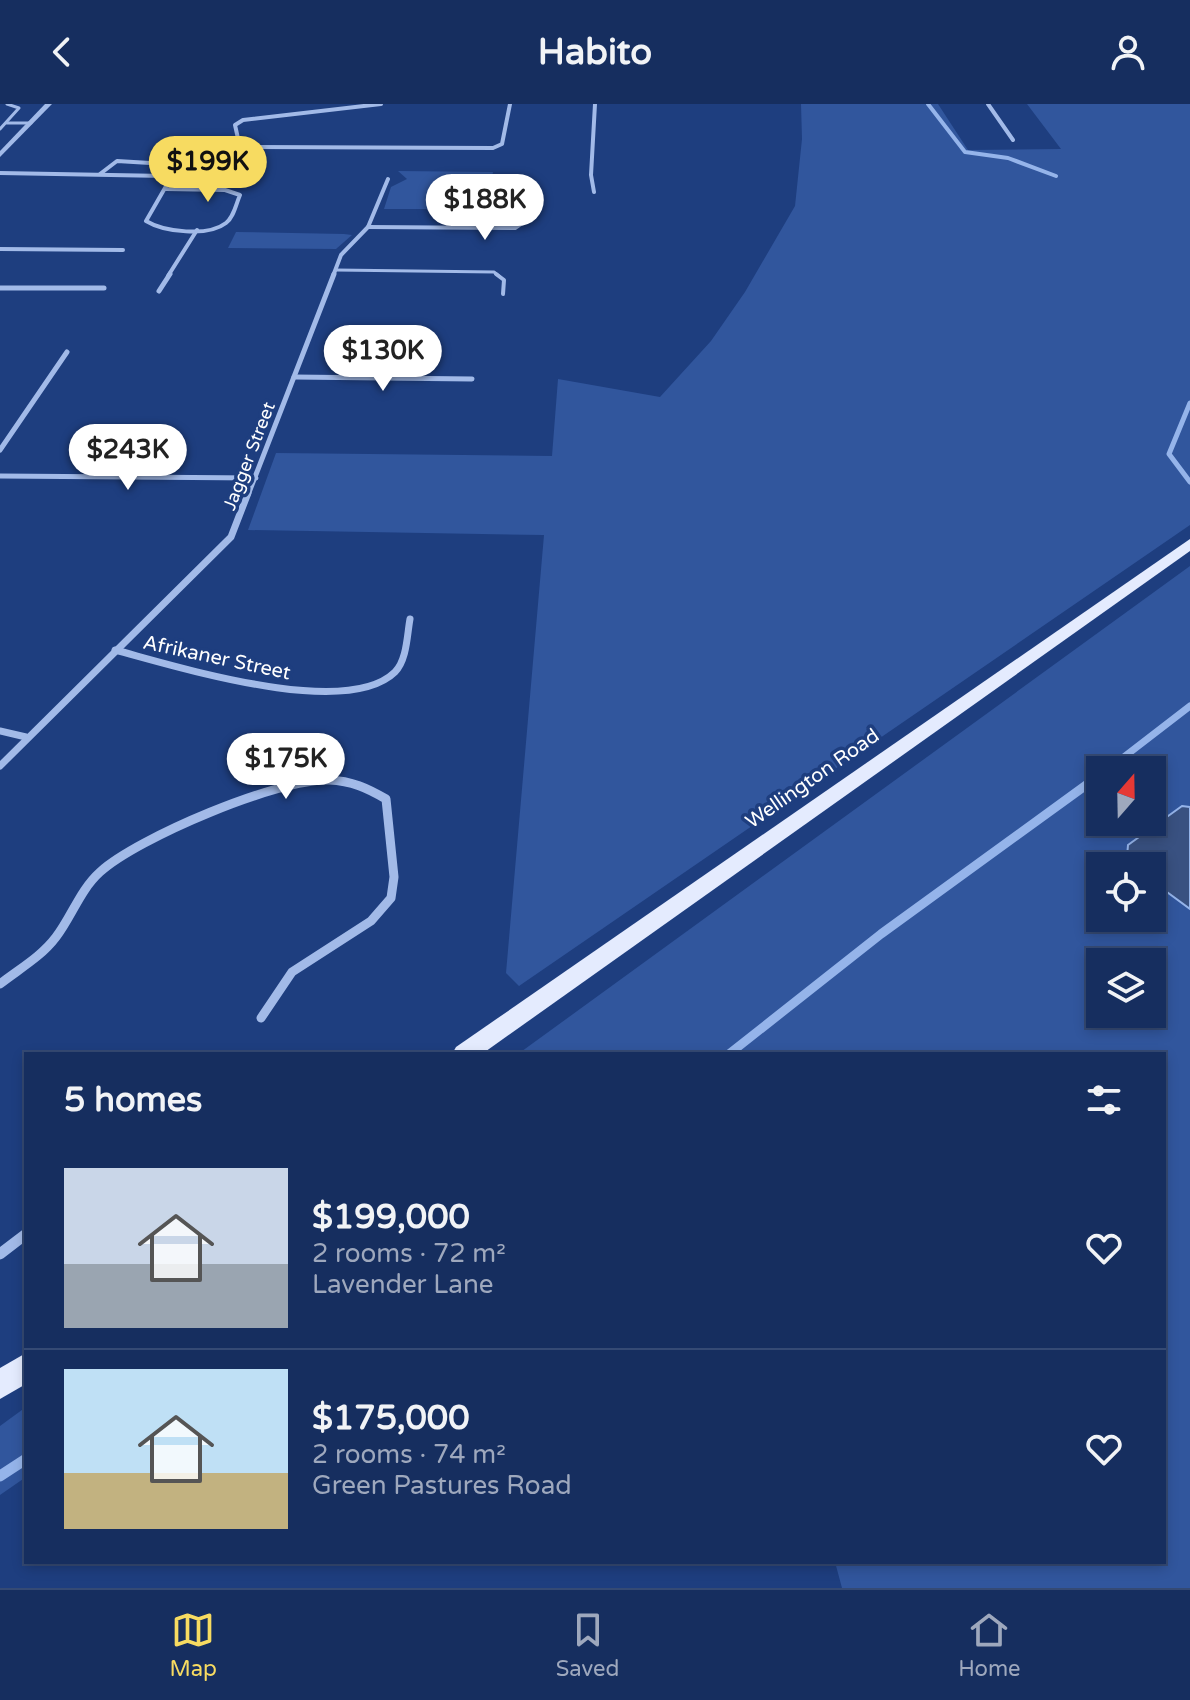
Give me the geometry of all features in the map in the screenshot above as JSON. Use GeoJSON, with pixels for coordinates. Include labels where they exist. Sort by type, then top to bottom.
{"type":"FeatureCollection","features":[{"type":"Feature","properties":{"kind":"main road","name":"Wellington Road"},"geometry":{"type":"LineString","coordinates":[[467,1052],[1190,544]]}},
{"type":"Feature","properties":{"kind":"main road"},"geometry":{"type":"LineString","coordinates":[[0,1385],[24,1368]]}},
{"type":"Feature","properties":{"kind":"street"},"geometry":{"type":"LineString","coordinates":[[0,155],[49,104]]}},
{"type":"Feature","properties":{"kind":"street"},"geometry":{"type":"LineString","coordinates":[[248,147],[239,143],[236,135],[235,125],[239,121],[381,104]]}},
{"type":"Feature","properties":{"kind":"street"},"geometry":{"type":"LineString","coordinates":[[100,174],[117,161],[189,165],[248,147],[493,148],[502,144],[510,104]]}},
{"type":"Feature","properties":{"kind":"street"},"geometry":{"type":"LineString","coordinates":[[594,192],[591,175],[595,104]]}},
{"type":"Feature","properties":{"kind":"street"},"geometry":{"type":"LineString","coordinates":[[988,104],[1013,140]]}},
{"type":"Feature","properties":{"kind":"street"},"geometry":{"type":"LineString","coordinates":[[0,173],[151,174],[168,177],[166,189],[147,224],[197,230],[225,223],[240,195],[225,190],[166,189]]}},
{"type":"Feature","properties":{"kind":"street","name":"Jagger Street"},"geometry":{"type":"LineString","coordinates":[[0,766],[231,537],[341,255],[368,227],[388,179]]}},
{"type":"Feature","properties":{"kind":"street"},"geometry":{"type":"LineString","coordinates":[[368,227],[515,228],[528,219],[532,193]]}},
{"type":"Feature","properties":{"kind":"street"},"geometry":{"type":"LineString","coordinates":[[159,291],[197,230]]}},
{"type":"Feature","properties":{"kind":"street"},"geometry":{"type":"LineString","coordinates":[[0,249],[123,250]]}},
{"type":"Feature","properties":{"kind":"street"},"geometry":{"type":"LineString","coordinates":[[0,288],[104,288]]}},
{"type":"Feature","properties":{"kind":"street"},"geometry":{"type":"LineString","coordinates":[[0,450],[67,352]]}},
{"type":"Feature","properties":{"kind":"street"},"geometry":{"type":"LineString","coordinates":[[294,377],[472,379]]}},
{"type":"Feature","properties":{"kind":"street"},"geometry":{"type":"LineString","coordinates":[[0,476],[256,478]]}},
{"type":"Feature","properties":{"kind":"street","name":"Afrikaner Street"},"geometry":{"type":"LineString","coordinates":[[115,650],[258,685],[318,692],[357,691],[379,684],[395,673],[401,663],[410,619]]}},
{"type":"Feature","properties":{"kind":"street"},"geometry":{"type":"LineString","coordinates":[[0,731],[26,737]]}},
{"type":"Feature","properties":{"kind":"street"},"geometry":{"type":"LineString","coordinates":[[0,984],[54,941],[86,884],[100,868],[119,858],[248,796],[281,785],[315,782],[375,789],[386,799],[394,877],[391,898],[371,921],[292,972],[261,1018]]}},
{"type":"Feature","properties":{"kind":"street"},"geometry":{"type":"LineString","coordinates":[[0,1254],[24,1236]]}},
{"type":"Feature","properties":{"kind":"lane"},"geometry":{"type":"LineString","coordinates":[[0,127],[19,108],[7,104]]}},
{"type":"Feature","properties":{"kind":"lane"},"geometry":{"type":"LineString","coordinates":[[7,123],[31,123]]}},
{"type":"Feature","properties":{"kind":"lane"},"geometry":{"type":"LineString","coordinates":[[336,270],[494,272],[504,280],[503,294]]}},
{"type":"Feature","properties":{"kind":"shaded area"},"geometry":{"type":"Polygon","coordinates":[[[801,104],[938,104],[968,150],[1061,149],[1027,104],[1190,104],[1190,525],[519,986],[506,973],[544,535],[248,530],[276,453],[552,456],[558,379],[660,397],[711,341],[745,292],[795,206],[802,139],[801,104]]]}},
{"type":"Feature","properties":{"kind":"shaded area"},"geometry":{"type":"Polygon","coordinates":[[[398,171],[493,172],[485,209],[384,209],[391,187],[407,179],[398,171]]]}},
{"type":"Feature","properties":{"kind":"shaded area"},"geometry":{"type":"Polygon","coordinates":[[[236,232],[352,235],[336,249],[228,248],[236,232]]]}},
{"type":"Feature","properties":{"kind":"shaded area"},"geometry":{"type":"Polygon","coordinates":[[[1190,566],[1190,1588],[842,1588],[836,1564],[1166,1564],[1166,1052],[521,1052],[1190,566]]]}},
{"type":"Feature","properties":{"kind":"shaded area"},"geometry":{"type":"Polygon","coordinates":[[[1182,806],[1190,807],[1190,909],[1166,891],[1166,852],[1127,852],[1128,845],[1140,836],[1166,836],[1166,818],[1182,806]]]}},
{"type":"Feature","properties":{"kind":"shaded area"},"geometry":{"type":"Polygon","coordinates":[[[24,1408],[24,1478],[0,1495],[0,1426],[24,1408]]]}},
{"type":"Feature","properties":{"kind":"waterway"},"geometry":{"type":"LineString","coordinates":[[928,104],[965,152],[1008,158],[1056,176]]}},
{"type":"Feature","properties":{"kind":"waterway"},"geometry":{"type":"LineString","coordinates":[[1190,403],[1169,454],[1190,482]]}},
{"type":"Feature","properties":{"kind":"waterway"},"geometry":{"type":"LineString","coordinates":[[1125,756],[1190,706]]}},
{"type":"Feature","properties":{"kind":"waterway"},"geometry":{"type":"LineString","coordinates":[[732,1052],[881,934],[1086,785]]}},
{"type":"Feature","properties":{"kind":"waterway"},"geometry":{"type":"LineString","coordinates":[[0,1476],[24,1460]]}}]}
